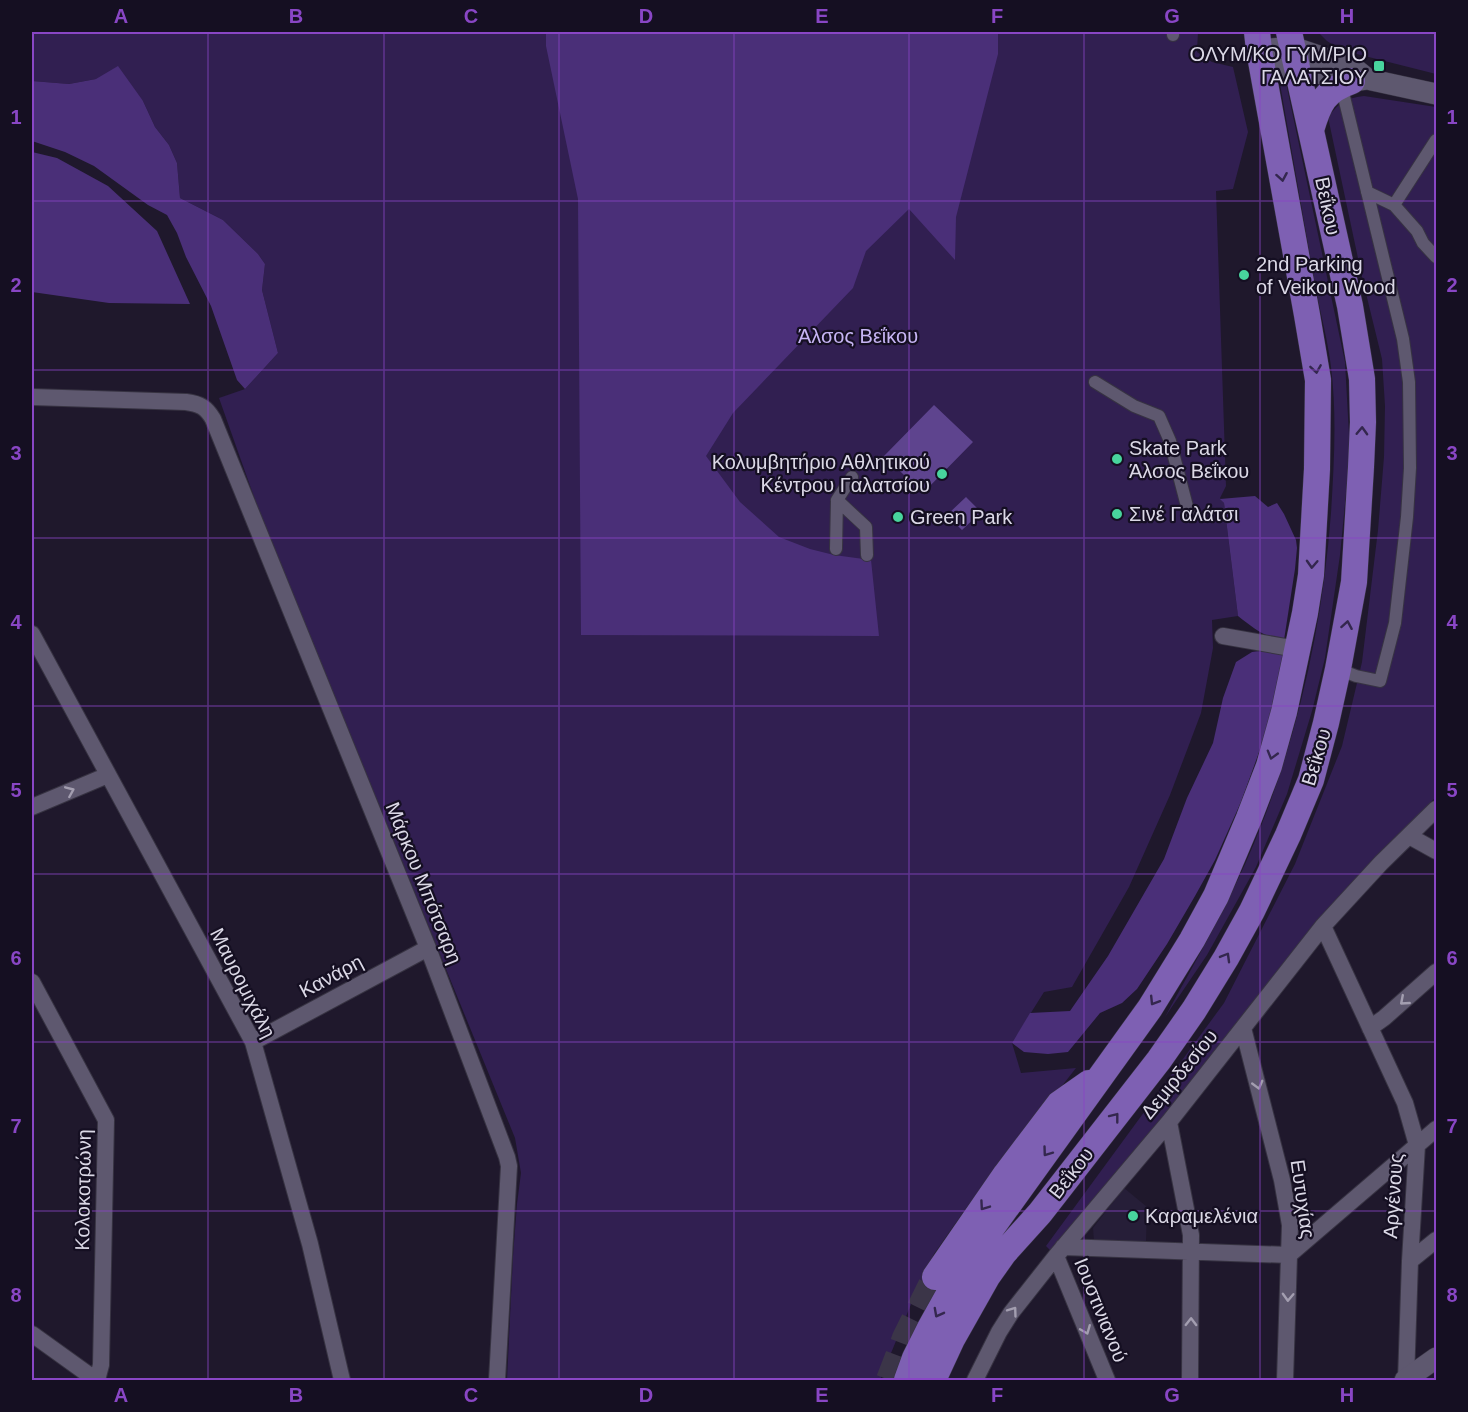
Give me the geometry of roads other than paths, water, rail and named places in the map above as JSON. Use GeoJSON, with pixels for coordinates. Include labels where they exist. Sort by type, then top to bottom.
{"type":"FeatureCollection","features":[{"type":"Feature","properties":{"kind":"main road","name":"Βεΐκου"},"geometry":{"type":"LineString","coordinates":[[933,1380],[952,1339],[987,1277],[1159,1060],[1194,1010],[1252,911],[1311,780],[1338,669],[1354,582],[1363,422],[1362,379],[1350,306],[1293,49]]}},
{"type":"Feature","properties":{"kind":"main road","name":"Βεΐκου"},"geometry":{"type":"LineString","coordinates":[[906,1380],[930,1328],[965,1265],[1106,1071],[1150,1008],[1192,940],[1216,896],[1269,766],[1284,712],[1311,575],[1317,469],[1317,380],[1260,51]]}},
{"type":"Feature","properties":{"kind":"main road"},"geometry":{"type":"LineString","coordinates":[[1311,131],[1317,111],[1326,96],[1339,86],[1354,86]]}},
{"type":"Feature","properties":{"kind":"main road"},"geometry":{"type":"LineString","coordinates":[[934,1276],[1059,1104],[1106,1071]]}},
{"type":"Feature","properties":{"kind":"main road"},"geometry":{"type":"LineString","coordinates":[[950,1380],[1040,1213]]}},
{"type":"Feature","properties":{"kind":"street"},"geometry":{"type":"LineString","coordinates":[[1260,51],[1293,49],[1354,86],[1437,94]]}},
{"type":"Feature","properties":{"kind":"street"},"geometry":{"type":"LineString","coordinates":[[1338,669],[1380,681],[1395,623],[1409,488],[1409,382],[1403,339],[1367,192],[1354,86]]}},
{"type":"Feature","properties":{"kind":"street"},"geometry":{"type":"LineString","coordinates":[[1394,205],[1437,140]]}},
{"type":"Feature","properties":{"kind":"street"},"geometry":{"type":"LineString","coordinates":[[1367,192],[1394,205],[1417,231],[1423,243],[1437,257]]}},
{"type":"Feature","properties":{"kind":"street"},"geometry":{"type":"LineString","coordinates":[[1095,382],[1134,406],[1159,416],[1170,441],[1189,514]]}},
{"type":"Feature","properties":{"kind":"street","name":"Μάρκου Μπότσαρη"},"geometry":{"type":"LineString","coordinates":[[32,397],[186,402],[202,406],[208,410],[213,419],[428,948],[502,1141],[509,1166],[496,1380]]}},
{"type":"Feature","properties":{"kind":"street"},"geometry":{"type":"LineString","coordinates":[[836,549],[837,500],[852,477]]}},
{"type":"Feature","properties":{"kind":"street"},"geometry":{"type":"LineString","coordinates":[[837,500],[866,527],[867,555]]}},
{"type":"Feature","properties":{"kind":"street","name":"Μαυρομιχάλη"},"geometry":{"type":"LineString","coordinates":[[32,634],[253,1042],[310,1244],[342,1380]]}},
{"type":"Feature","properties":{"kind":"street"},"geometry":{"type":"LineString","coordinates":[[1223,636],[1297,649]]}},
{"type":"Feature","properties":{"kind":"street"},"geometry":{"type":"LineString","coordinates":[[32,807],[108,775]]}},
{"type":"Feature","properties":{"kind":"street","name":"Δεμιρδεσίου"},"geometry":{"type":"LineString","coordinates":[[977,1379],[999,1332],[1011,1313],[1244,1028],[1323,926],[1437,809]]}},
{"type":"Feature","properties":{"kind":"street"},"geometry":{"type":"LineString","coordinates":[[1409,836],[1437,851]]}},
{"type":"Feature","properties":{"kind":"street","name":"Αργένους"},"geometry":{"type":"LineString","coordinates":[[1323,926],[1405,1103],[1418,1145],[1410,1261],[1406,1380]]}},
{"type":"Feature","properties":{"kind":"street","name":"Κανάρη"},"geometry":{"type":"LineString","coordinates":[[253,1042],[428,948]]}},
{"type":"Feature","properties":{"kind":"street"},"geometry":{"type":"LineString","coordinates":[[1370,1028],[1437,972]]}},
{"type":"Feature","properties":{"kind":"street","name":"Κολοκοτρώνη"},"geometry":{"type":"LineString","coordinates":[[32,982],[106,1120],[101,1365],[97,1380]]}},
{"type":"Feature","properties":{"kind":"street","name":"Ευτυχίας"},"geometry":{"type":"LineString","coordinates":[[1244,1028],[1282,1180],[1290,1225],[1285,1380]]}},
{"type":"Feature","properties":{"kind":"street"},"geometry":{"type":"LineString","coordinates":[[1168,1122],[1191,1235],[1190,1380]]}},
{"type":"Feature","properties":{"kind":"street"},"geometry":{"type":"LineString","coordinates":[[1060,1252],[1192,1252],[1289,1256],[1437,1129]]}},
{"type":"Feature","properties":{"kind":"street"},"geometry":{"type":"LineString","coordinates":[[1410,1261],[1437,1240]]}},
{"type":"Feature","properties":{"kind":"street","name":"Ιουστινιανού"},"geometry":{"type":"LineString","coordinates":[[1060,1252],[1107,1380]]}},
{"type":"Feature","properties":{"kind":"street"},"geometry":{"type":"LineString","coordinates":[[32,1334],[97,1380]]}},
{"type":"Feature","properties":{"kind":"street"},"geometry":{"type":"LineString","coordinates":[[1406,1380],[1437,1358]]}},
{"type":"Feature","properties":{"kind":"tunnel"},"geometry":{"type":"LineString","coordinates":[[889,1380],[905,1338],[935,1277]]}},
{"type":"Feature","properties":{"kind":"place","name":"ΟΛΥΜ/ΚΟ ΓΥΜ/ΡΙΟ ΓΑΛΑΤΣΙΟΥ"},"geometry":{"type":"Point","coordinates":[1379,66]}},
{"type":"Feature","properties":{"kind":"place","name":"2nd Parking of Veikou Wood"},"geometry":{"type":"Point","coordinates":[1244,275]}},
{"type":"Feature","properties":{"kind":"place","name":"Skate Park Άλσος Βεΐκου"},"geometry":{"type":"Point","coordinates":[1117,459]}},
{"type":"Feature","properties":{"kind":"place","name":"Κολυμβητήριο Αθλητικού Κέντρου Γαλατσίου"},"geometry":{"type":"Point","coordinates":[942,474]}},
{"type":"Feature","properties":{"kind":"place","name":"Σινέ Γαλάτσι"},"geometry":{"type":"Point","coordinates":[1117,514]}},
{"type":"Feature","properties":{"kind":"place","name":"Green Park"},"geometry":{"type":"Point","coordinates":[898,517]}},
{"type":"Feature","properties":{"kind":"place","name":"Καραμελένια"},"geometry":{"type":"Point","coordinates":[1133,1216]}},
{"type":"Feature","properties":{"kind":"park label","name":"Άλσος Βεΐκου"},"geometry":{"type":"Point","coordinates":[858,336]}}]}
